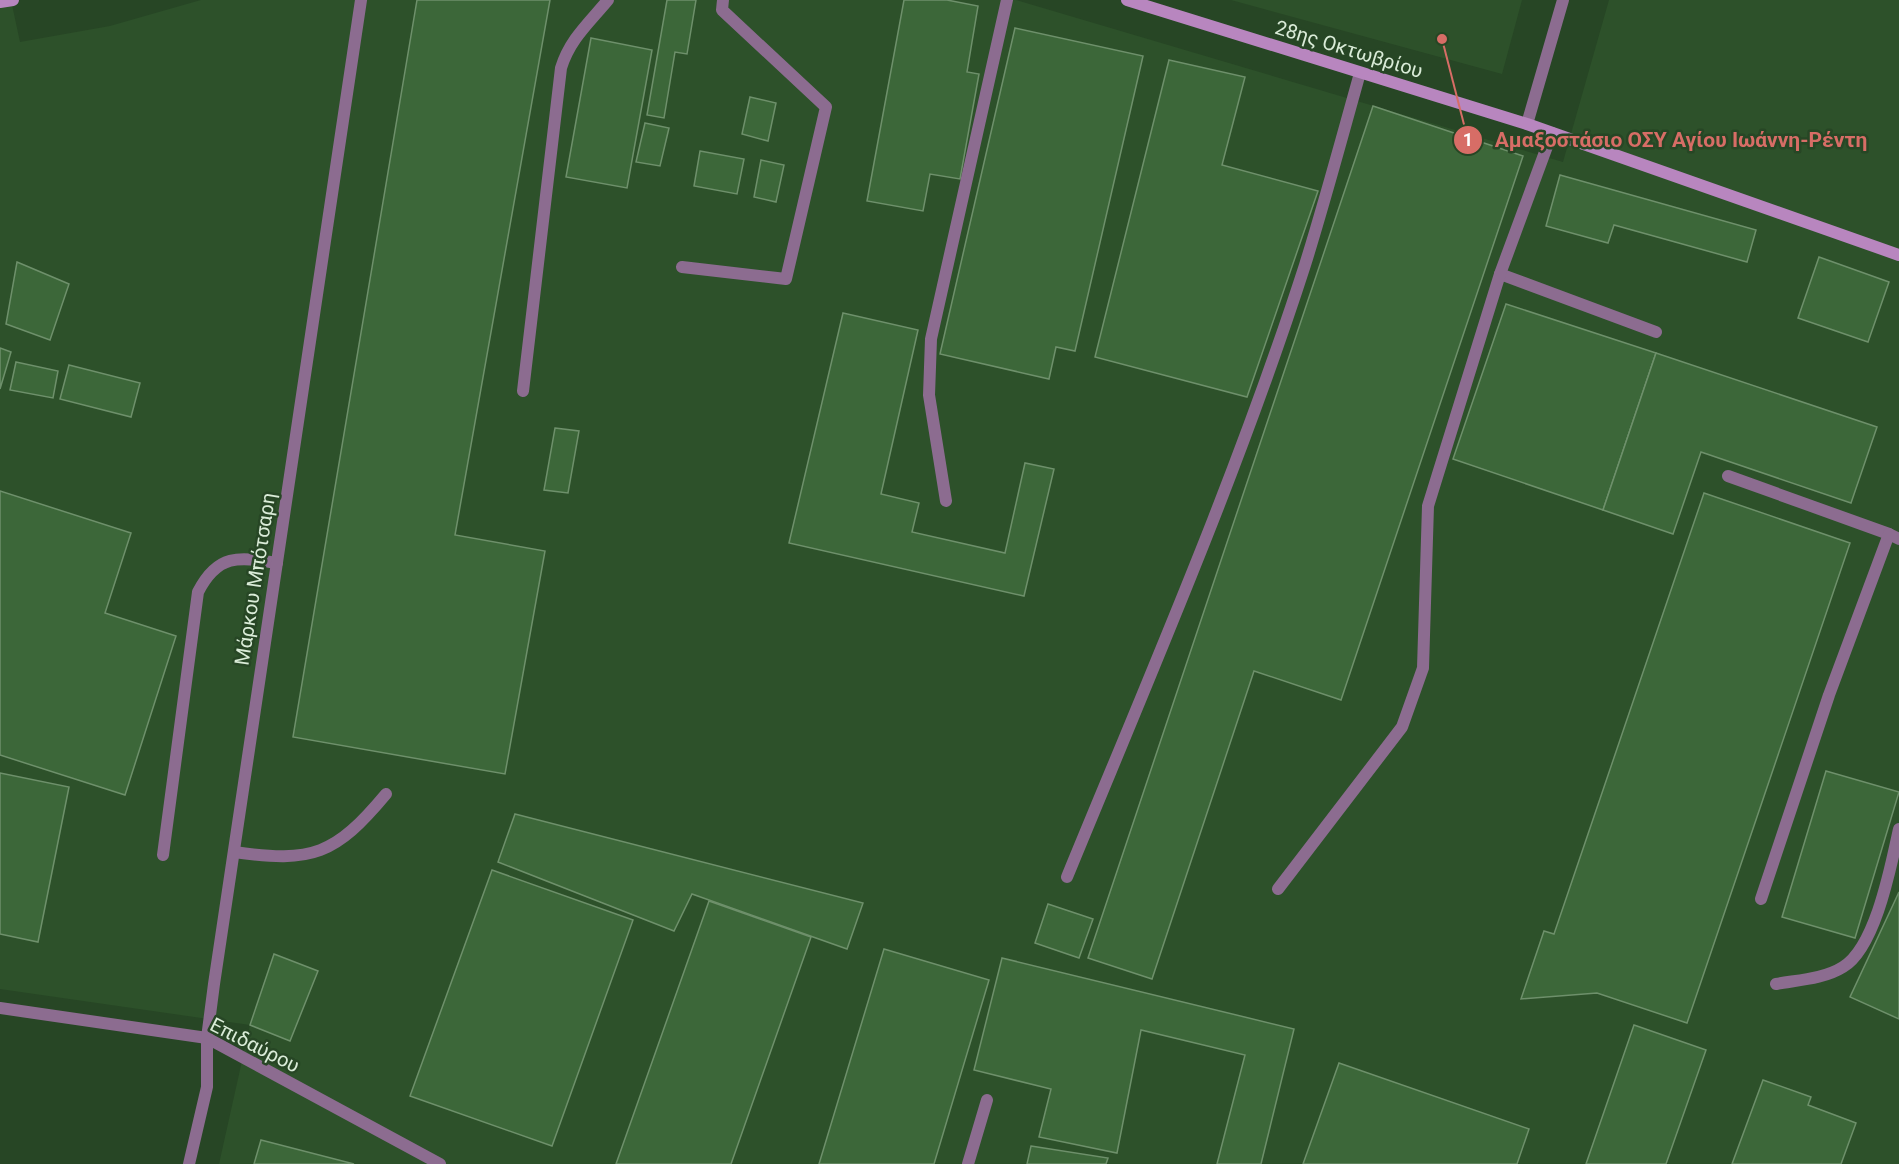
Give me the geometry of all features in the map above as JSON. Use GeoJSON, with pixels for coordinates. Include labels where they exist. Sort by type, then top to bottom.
{"type":"FeatureCollection","features":[{"type":"Feature","properties":{"kind":"street"},"geometry":{"type":"LineString","coordinates":[[0,2],[14,0]]}},
{"type":"Feature","properties":{"kind":"street","name":"Μάρκου Μπότσαρη"},"geometry":{"type":"LineString","coordinates":[[189,1164],[207,1088],[207,1038],[362,0]]}},
{"type":"Feature","properties":{"kind":"street"},"geometry":{"type":"LineString","coordinates":[[523,391],[561,68],[567,48],[578,32],[608,0]]}},
{"type":"Feature","properties":{"kind":"street"},"geometry":{"type":"LineString","coordinates":[[682,267],[786,279],[826,107],[722,10],[723,0]]}},
{"type":"Feature","properties":{"kind":"street"},"geometry":{"type":"LineString","coordinates":[[946,501],[929,395],[931,339],[1007,0]]}},
{"type":"Feature","properties":{"kind":"street","name":"28ης Οκτωβρίου"},"geometry":{"type":"LineString","coordinates":[[1127,0],[1527,124],[1899,255]]}},
{"type":"Feature","properties":{"kind":"street"},"geometry":{"type":"LineString","coordinates":[[1527,124],[1563,0]]}},
{"type":"Feature","properties":{"kind":"street"},"geometry":{"type":"LineString","coordinates":[[1067,877],[1202,550],[1224,490],[1305,265],[1360,73]]}},
{"type":"Feature","properties":{"kind":"street"},"geometry":{"type":"LineString","coordinates":[[1278,889],[1402,727],[1414,698],[1423,668],[1428,506],[1500,274],[1552,133]]}},
{"type":"Feature","properties":{"kind":"street"},"geometry":{"type":"LineString","coordinates":[[1500,274],[1656,332]]}},
{"type":"Feature","properties":{"kind":"street"},"geometry":{"type":"LineString","coordinates":[[1728,476],[1894,536],[1829,695],[1761,899]]}},
{"type":"Feature","properties":{"kind":"street"},"geometry":{"type":"LineString","coordinates":[[163,855],[198,592],[208,573],[225,562],[243,558],[277,563]]}},
{"type":"Feature","properties":{"kind":"street"},"geometry":{"type":"LineString","coordinates":[[234,852],[284,856],[307,854],[337,843],[358,828],[387,794]]}},
{"type":"Feature","properties":{"kind":"street"},"geometry":{"type":"LineString","coordinates":[[1776,984],[1824,975],[1843,967],[1859,954],[1873,924],[1899,829]]}},
{"type":"Feature","properties":{"kind":"street","name":"Επιδαύρου"},"geometry":{"type":"LineString","coordinates":[[0,1008],[207,1038],[440,1164]]}},
{"type":"Feature","properties":{"kind":"street"},"geometry":{"type":"LineString","coordinates":[[968,1164],[987,1100]]}},
{"type":"Feature","properties":{"kind":"shaded area"},"geometry":{"type":"Polygon","coordinates":[[[0,0],[11,0],[20,42],[110,26],[201,0],[1016,0],[1563,162],[1609,0],[1899,0],[1899,1164],[219,1164],[250,1025],[0,989],[0,0]]]}},
{"type":"Feature","properties":{"kind":"shaded area"},"geometry":{"type":"Polygon","coordinates":[[[1231,0],[1522,0],[1502,74],[1231,0]]]}},
{"type":"Feature","properties":{"kind":"building"},"geometry":{"type":"Polygon","coordinates":[[[417,0],[550,0],[455,535],[545,551],[505,774],[293,737],[417,0]]]}},
{"type":"Feature","properties":{"kind":"building"},"geometry":{"type":"Polygon","coordinates":[[[667,0],[696,0],[687,54],[675,52],[664,118],[647,115],[667,0]]]}},
{"type":"Feature","properties":{"kind":"building"},"geometry":{"type":"Polygon","coordinates":[[[904,0],[947,0],[978,6],[967,72],[979,74],[960,179],[930,174],[923,211],[867,201],[904,0]]]}},
{"type":"Feature","properties":{"kind":"building"},"geometry":{"type":"Polygon","coordinates":[[[1015,28],[1143,56],[1075,351],[1056,347],[1049,379],[940,354],[1015,28]]]}},
{"type":"Feature","properties":{"kind":"building"},"geometry":{"type":"Polygon","coordinates":[[[591,38],[652,50],[627,188],[566,177],[591,38]]]}},
{"type":"Feature","properties":{"kind":"building"},"geometry":{"type":"Polygon","coordinates":[[[1169,60],[1245,77],[1222,165],[1318,191],[1247,397],[1095,357],[1169,60]]]}},
{"type":"Feature","properties":{"kind":"building"},"geometry":{"type":"Polygon","coordinates":[[[750,97],[776,103],[768,141],[742,134],[750,97]]]}},
{"type":"Feature","properties":{"kind":"building"},"geometry":{"type":"Polygon","coordinates":[[[1373,106],[1523,156],[1341,700],[1254,671],[1152,979],[1088,958],[1373,106]]]}},
{"type":"Feature","properties":{"kind":"building"},"geometry":{"type":"Polygon","coordinates":[[[645,123],[669,128],[660,166],[636,162],[645,123]]]}},
{"type":"Feature","properties":{"kind":"building"},"geometry":{"type":"Polygon","coordinates":[[[700,151],[744,159],[737,194],[694,186],[700,151]]]}},
{"type":"Feature","properties":{"kind":"building"},"geometry":{"type":"Polygon","coordinates":[[[761,160],[784,165],[776,202],[754,197],[761,160]]]}},
{"type":"Feature","properties":{"kind":"building"},"geometry":{"type":"Polygon","coordinates":[[[1560,175],[1756,230],[1747,262],[1614,225],[1608,243],[1546,226],[1560,175]]]}},
{"type":"Feature","properties":{"kind":"building"},"geometry":{"type":"Polygon","coordinates":[[[1819,257],[1889,282],[1868,342],[1798,318],[1819,257]]]}},
{"type":"Feature","properties":{"kind":"building"},"geometry":{"type":"Polygon","coordinates":[[[17,262],[69,284],[50,340],[6,324],[17,262]]]}},
{"type":"Feature","properties":{"kind":"building"},"geometry":{"type":"Polygon","coordinates":[[[1506,304],[1656,353],[1603,510],[1453,459],[1506,304]]]}},
{"type":"Feature","properties":{"kind":"building"},"geometry":{"type":"Polygon","coordinates":[[[843,313],[918,330],[881,494],[919,503],[912,532],[1005,553],[1025,463],[1054,469],[1024,596],[789,543],[843,313]]]}},
{"type":"Feature","properties":{"kind":"building"},"geometry":{"type":"Polygon","coordinates":[[[0,348],[11,352],[0,389],[0,348]]]}},
{"type":"Feature","properties":{"kind":"building"},"geometry":{"type":"Polygon","coordinates":[[[1656,353],[1877,427],[1851,503],[1701,452],[1673,534],[1603,510],[1656,353]]]}},
{"type":"Feature","properties":{"kind":"building"},"geometry":{"type":"Polygon","coordinates":[[[16,362],[58,371],[53,398],[10,390],[16,362]]]}},
{"type":"Feature","properties":{"kind":"building"},"geometry":{"type":"Polygon","coordinates":[[[69,365],[140,383],[131,417],[60,399],[69,365]]]}},
{"type":"Feature","properties":{"kind":"building"},"geometry":{"type":"Polygon","coordinates":[[[555,428],[579,431],[568,493],[544,490],[555,428]]]}},
{"type":"Feature","properties":{"kind":"building"},"geometry":{"type":"Polygon","coordinates":[[[0,491],[131,533],[105,613],[176,636],[125,795],[0,755],[0,491]]]}},
{"type":"Feature","properties":{"kind":"building"},"geometry":{"type":"Polygon","coordinates":[[[1704,493],[1850,543],[1687,1023],[1597,993],[1521,999],[1544,931],[1554,934],[1704,493]]]}},
{"type":"Feature","properties":{"kind":"building"},"geometry":{"type":"Polygon","coordinates":[[[1826,771],[1899,792],[1855,938],[1782,917],[1826,771]]]}},
{"type":"Feature","properties":{"kind":"building"},"geometry":{"type":"Polygon","coordinates":[[[0,773],[69,787],[38,942],[0,934],[0,773]]]}},
{"type":"Feature","properties":{"kind":"building"},"geometry":{"type":"Polygon","coordinates":[[[515,814],[863,903],[847,949],[692,894],[674,931],[498,862],[515,814]]]}},
{"type":"Feature","properties":{"kind":"building"},"geometry":{"type":"Polygon","coordinates":[[[492,870],[633,920],[552,1146],[410,1096],[492,870]]]}},
{"type":"Feature","properties":{"kind":"building"},"geometry":{"type":"Polygon","coordinates":[[[1899,892],[1899,1019],[1850,997],[1899,892]]]}},
{"type":"Feature","properties":{"kind":"building"},"geometry":{"type":"Polygon","coordinates":[[[709,901],[811,937],[731,1164],[616,1164],[709,901]]]}},
{"type":"Feature","properties":{"kind":"building"},"geometry":{"type":"Polygon","coordinates":[[[1048,904],[1093,919],[1079,958],[1035,943],[1048,904]]]}},
{"type":"Feature","properties":{"kind":"building"},"geometry":{"type":"Polygon","coordinates":[[[884,949],[989,980],[934,1164],[819,1164],[884,949]]]}},
{"type":"Feature","properties":{"kind":"building"},"geometry":{"type":"Polygon","coordinates":[[[274,954],[318,971],[290,1041],[250,1025],[274,954]]]}},
{"type":"Feature","properties":{"kind":"building"},"geometry":{"type":"Polygon","coordinates":[[[1002,958],[1294,1029],[1261,1164],[1217,1164],[1245,1055],[1141,1030],[1117,1153],[1039,1137],[1051,1089],[974,1070],[1002,958]]]}},
{"type":"Feature","properties":{"kind":"building"},"geometry":{"type":"Polygon","coordinates":[[[1634,1025],[1706,1050],[1666,1164],[1586,1164],[1634,1025]]]}},
{"type":"Feature","properties":{"kind":"building"},"geometry":{"type":"Polygon","coordinates":[[[1339,1063],[1529,1129],[1517,1164],[1303,1164],[1339,1063]]]}},
{"type":"Feature","properties":{"kind":"building"},"geometry":{"type":"Polygon","coordinates":[[[1763,1080],[1811,1097],[1808,1105],[1856,1123],[1841,1164],[1732,1164],[1763,1080]]]}},
{"type":"Feature","properties":{"kind":"building"},"geometry":{"type":"Polygon","coordinates":[[[261,1140],[354,1164],[254,1164],[261,1140]]]}},
{"type":"Feature","properties":{"kind":"building"},"geometry":{"type":"Polygon","coordinates":[[[1031,1146],[1108,1158],[1106,1164],[1027,1164],[1031,1146]]]}},
{"type":"Feature","properties":{"kind":"place","name":"Αμαξοστάσιο ΟΣΥ Αγίου Ιωάννη-Ρέντη"},"geometry":{"type":"Point","coordinates":[1442,39]}}]}
